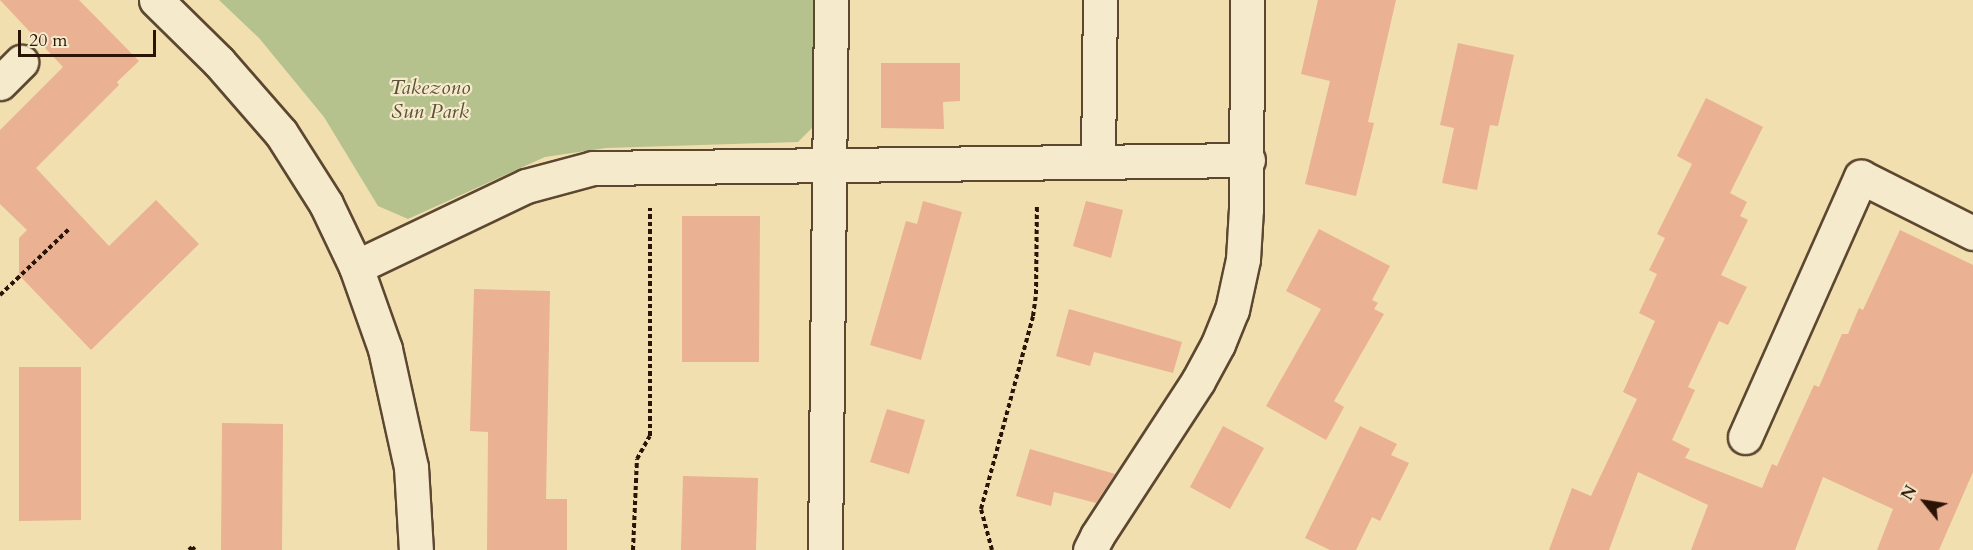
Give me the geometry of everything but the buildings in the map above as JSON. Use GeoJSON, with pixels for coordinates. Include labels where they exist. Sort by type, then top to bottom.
{"type":"FeatureCollection","features":[{"type":"Feature","properties":{"kind":"street"},"geometry":{"type":"LineString","coordinates":[[156,0],[219,62],[281,133],[326,204],[356,267],[386,349],[411,467],[416,550]]}},
{"type":"Feature","properties":{"kind":"street"},"geometry":{"type":"LineString","coordinates":[[825,550],[831,0]]}},
{"type":"Feature","properties":{"kind":"street"},"geometry":{"type":"LineString","coordinates":[[1098,160],[1100,0]]}},
{"type":"Feature","properties":{"kind":"street"},"geometry":{"type":"LineString","coordinates":[[1090,550],[1096,536],[1198,381],[1218,344],[1232,310],[1243,259],[1248,160],[1251,6]]}},
{"type":"Feature","properties":{"kind":"street"},"geometry":{"type":"LineString","coordinates":[[356,267],[526,186],[593,168],[651,165],[1248,160]]}},
{"type":"Feature","properties":{"kind":"street"},"geometry":{"type":"LineString","coordinates":[[1745,437],[1862,177],[1973,232]]}},
{"type":"Feature","properties":{"kind":"path"},"geometry":{"type":"LineString","coordinates":[[992,550],[981,509],[1033,316],[1036,294],[1037,161]]}},
{"type":"Feature","properties":{"kind":"path"},"geometry":{"type":"LineString","coordinates":[[633,550],[637,459],[650,436],[651,165]]}},
{"type":"Feature","properties":{"kind":"path"},"geometry":{"type":"LineString","coordinates":[[0,295],[70,228]]}},
{"type":"Feature","properties":{"kind":"path"},"geometry":{"type":"LineString","coordinates":[[189,550],[192,547],[195,550]]}},
{"type":"Feature","properties":{"kind":"green space","name":"Takezono Sun Park"},"geometry":{"type":"Polygon","coordinates":[[[219,0],[815,0],[814,126],[798,142],[606,148],[545,157],[408,219],[378,206],[324,117],[259,38],[219,0]]]}}]}
